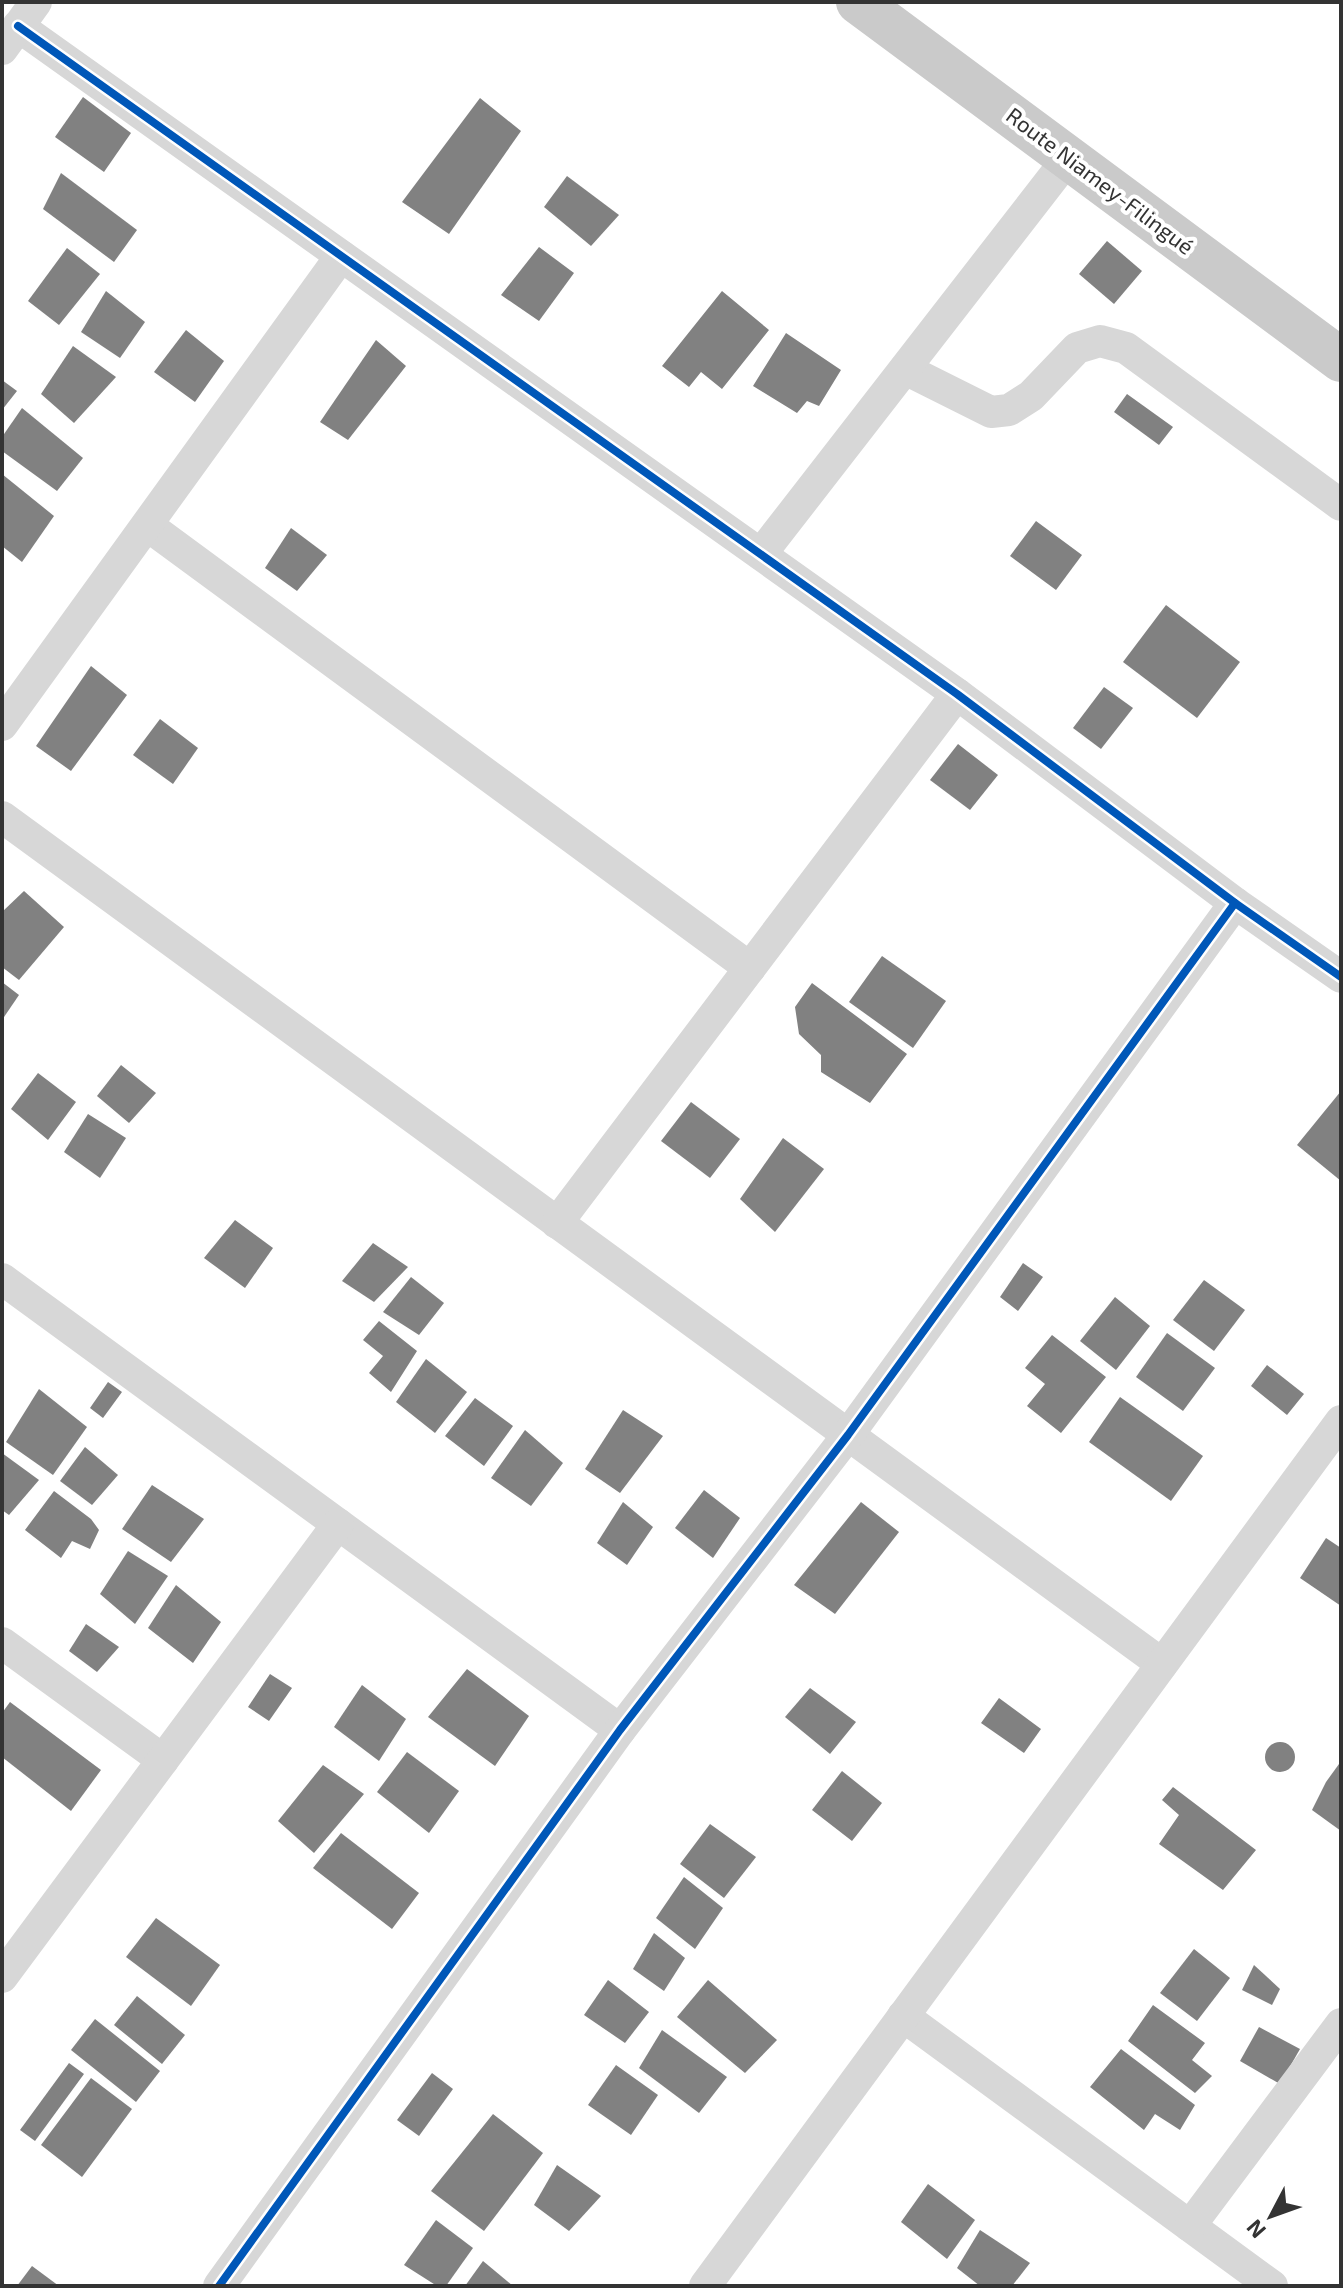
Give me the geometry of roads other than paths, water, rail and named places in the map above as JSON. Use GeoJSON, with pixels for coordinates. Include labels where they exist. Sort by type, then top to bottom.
{"type":"FeatureCollection","features":[{"type":"Feature","properties":{"kind":"main road","name":"Route Niamey-Filingué"},"geometry":{"type":"LineString","coordinates":[[858,2],[1341,360]]}},
{"type":"Feature","properties":{"kind":"street"},"geometry":{"type":"LineString","coordinates":[[19,26],[957,694],[1235,903],[1341,977]]}},
{"type":"Feature","properties":{"kind":"street"},"geometry":{"type":"LineString","coordinates":[[761,554],[1069,157]]}},
{"type":"Feature","properties":{"kind":"street"},"geometry":{"type":"LineString","coordinates":[[2,725],[341,256]]}},
{"type":"Feature","properties":{"kind":"street"},"geometry":{"type":"LineString","coordinates":[[905,369],[991,412],[1009,410],[1031,396],[1077,348],[1100,341],[1126,348],[1341,505]]}},
{"type":"Feature","properties":{"kind":"street"},"geometry":{"type":"LineString","coordinates":[[147,525],[750,968]]}},
{"type":"Feature","properties":{"kind":"street"},"geometry":{"type":"LineString","coordinates":[[557,1223],[957,694]]}},
{"type":"Feature","properties":{"kind":"street"},"geometry":{"type":"LineString","coordinates":[[2,817],[1162,1664]]}},
{"type":"Feature","properties":{"kind":"street"},"geometry":{"type":"LineString","coordinates":[[219,2286],[620,1730],[848,1435],[1235,903]]}},
{"type":"Feature","properties":{"kind":"street"},"geometry":{"type":"LineString","coordinates":[[2,1279],[620,1730]]}},
{"type":"Feature","properties":{"kind":"street"},"geometry":{"type":"LineString","coordinates":[[705,2286],[1339,1428]]}},
{"type":"Feature","properties":{"kind":"street"},"geometry":{"type":"LineString","coordinates":[[2,1977],[338,1524]]}},
{"type":"Feature","properties":{"kind":"street"},"geometry":{"type":"LineString","coordinates":[[2,1643],[163,1760]]}},
{"type":"Feature","properties":{"kind":"street"},"geometry":{"type":"LineString","coordinates":[[903,2016],[1272,2286]]}},
{"type":"Feature","properties":{"kind":"street"},"geometry":{"type":"LineString","coordinates":[[1190,2226],[1341,2024]]}}]}
